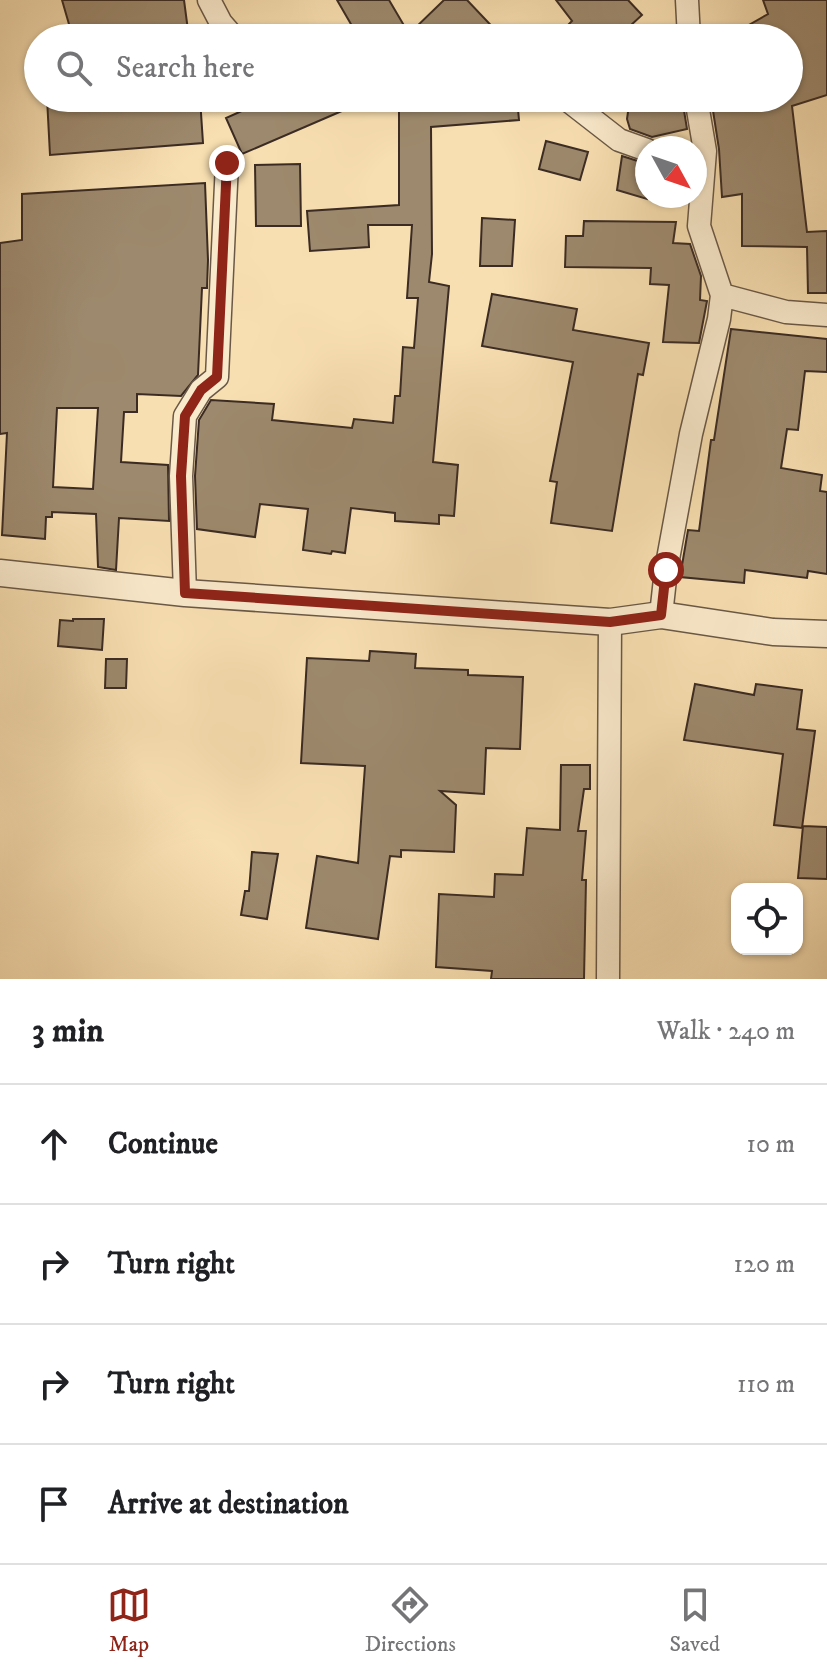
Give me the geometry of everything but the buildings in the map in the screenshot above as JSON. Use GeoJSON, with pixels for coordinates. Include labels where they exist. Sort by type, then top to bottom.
{"type":"FeatureCollection","features":[{"type":"Feature","properties":{"kind":"street"},"geometry":{"type":"LineString","coordinates":[[209,0],[222,24]]}},
{"type":"Feature","properties":{"kind":"street"},"geometry":{"type":"LineString","coordinates":[[687,0],[688,24]]}},
{"type":"Feature","properties":{"kind":"street"},"geometry":{"type":"LineString","coordinates":[[583,112],[619,140],[635,146]]}},
{"type":"Feature","properties":{"kind":"street"},"geometry":{"type":"LineString","coordinates":[[697,112],[699,136]]}},
{"type":"Feature","properties":{"kind":"street"},"geometry":{"type":"LineString","coordinates":[[185,593],[181,476],[185,416],[201,390],[217,377],[227,163]]}},
{"type":"Feature","properties":{"kind":"street"},"geometry":{"type":"LineString","coordinates":[[661,615],[691,434],[722,295],[699,226],[699,208]]}},
{"type":"Feature","properties":{"kind":"street"},"geometry":{"type":"LineString","coordinates":[[722,295],[786,312],[827,315]]}},
{"type":"Feature","properties":{"kind":"street"},"geometry":{"type":"LineString","coordinates":[[0,573],[185,593],[610,622],[661,615],[773,632],[827,634]]}},
{"type":"Feature","properties":{"kind":"street"},"geometry":{"type":"LineString","coordinates":[[608,979],[610,622]]}},
{"type":"Feature","properties":{"kind":"route"},"geometry":{"type":"LineString","coordinates":[[227,163],[217,377],[201,390],[185,416],[181,476],[185,593],[610,622],[661,615],[666,570]]}}]}
